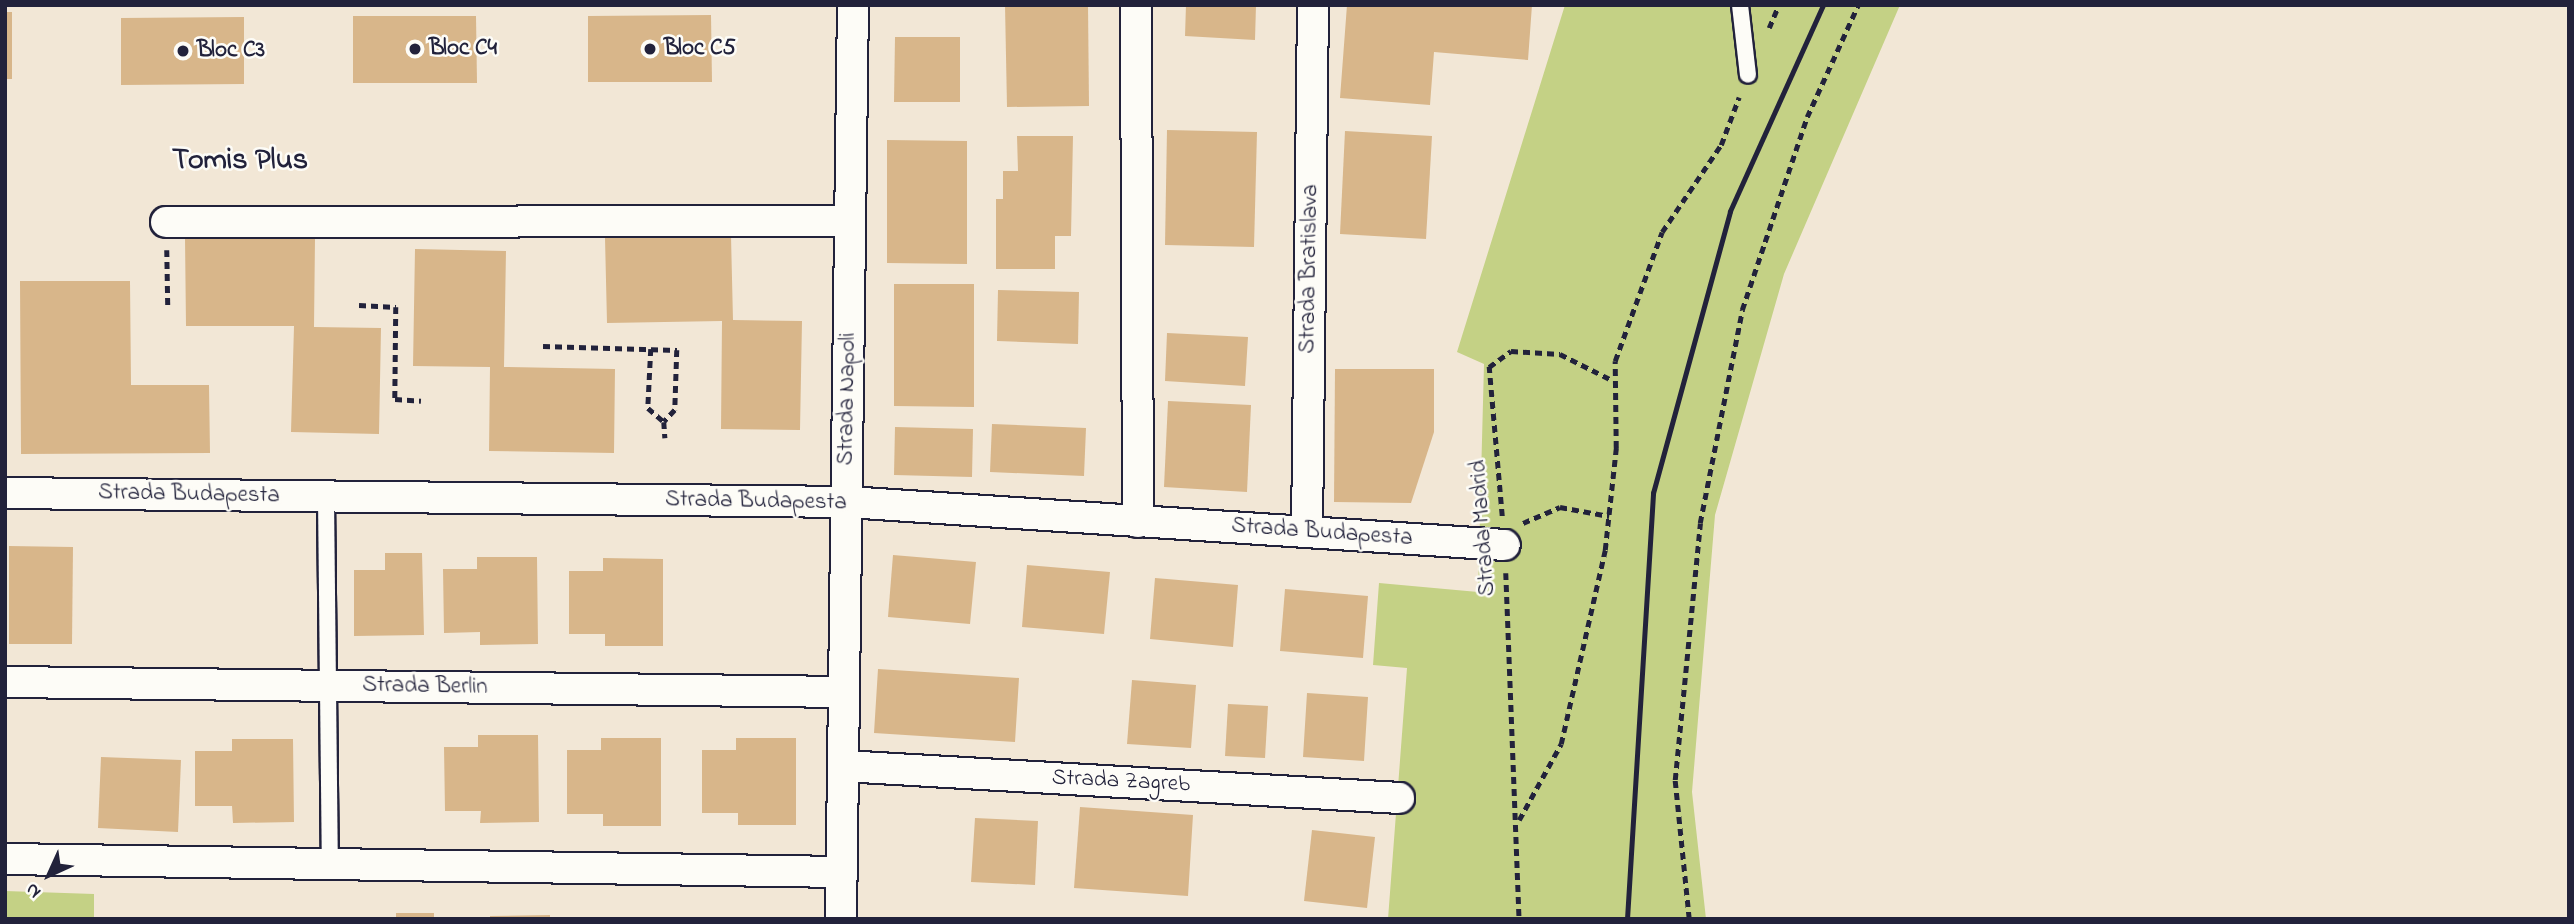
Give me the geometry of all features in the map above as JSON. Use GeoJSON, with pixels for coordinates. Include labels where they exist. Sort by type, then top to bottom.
{"type":"FeatureCollection","features":[{"type":"Feature","properties":{"kind":"street","name":"Strada Napoli"},"geometry":{"type":"LineString","coordinates":[[841,919],[853,5]]}},
{"type":"Feature","properties":{"kind":"street"},"geometry":{"type":"LineString","coordinates":[[1136,5],[1138,522]]}},
{"type":"Feature","properties":{"kind":"street","name":"Strada Bratislava"},"geometry":{"type":"LineString","coordinates":[[1307,532],[1313,5]]}},
{"type":"Feature","properties":{"kind":"street"},"geometry":{"type":"LineString","coordinates":[[166,222],[850,220]]}},
{"type":"Feature","properties":{"kind":"street","name":"Strada Budapesta"},"geometry":{"type":"LineString","coordinates":[[5,493],[846,502],[1504,545]]}},
{"type":"Feature","properties":{"kind":"street","name":"Strada Berlin"},"geometry":{"type":"LineString","coordinates":[[5,682],[844,692]]}},
{"type":"Feature","properties":{"kind":"street","name":"Strada Zagreb"},"geometry":{"type":"LineString","coordinates":[[843,766],[1399,798]]}},
{"type":"Feature","properties":{"kind":"street"},"geometry":{"type":"LineString","coordinates":[[5,859],[842,872]]}},
{"type":"Feature","properties":{"kind":"lane"},"geometry":{"type":"LineString","coordinates":[[1740,5],[1748,75]]}},
{"type":"Feature","properties":{"kind":"lane"},"geometry":{"type":"LineString","coordinates":[[327,497],[330,863]]}},
{"type":"Feature","properties":{"kind":"path","name":"Strada Madrid"},"geometry":{"type":"LineString","coordinates":[[1519,820],[1561,744],[1609,516],[1616,448],[1612,380],[1635,298],[1662,232],[1721,145],[1779,5]]}},
{"type":"Feature","properties":{"kind":"path"},"geometry":{"type":"LineString","coordinates":[[1689,919],[1675,780],[1700,523],[1742,310],[1807,117],[1858,5]]}},
{"type":"Feature","properties":{"kind":"path"},"geometry":{"type":"LineString","coordinates":[[166,222],[168,308]]}},
{"type":"Feature","properties":{"kind":"path"},"geometry":{"type":"LineString","coordinates":[[359,305],[396,307],[395,399],[421,401]]}},
{"type":"Feature","properties":{"kind":"path"},"geometry":{"type":"LineString","coordinates":[[543,346],[677,350],[675,410],[664,422]]}},
{"type":"Feature","properties":{"kind":"path"},"geometry":{"type":"LineString","coordinates":[[651,349],[648,408],[664,422],[665,438]]}},
{"type":"Feature","properties":{"kind":"path","name":"Strada Madrid"},"geometry":{"type":"LineString","coordinates":[[1520,919],[1519,820],[1504,545],[1489,368],[1510,351],[1560,354],[1612,380]]}},
{"type":"Feature","properties":{"kind":"path"},"geometry":{"type":"LineString","coordinates":[[1504,545],[1525,519],[1560,507],[1609,516]]}},
{"type":"Feature","properties":{"kind":"green space"},"geometry":{"type":"Polygon","coordinates":[[[1565,5],[1900,5],[1784,274],[1715,515],[1692,792],[1706,919],[1388,919],[1407,668],[1373,665],[1379,583],[1478,592],[1484,364],[1457,352],[1565,5]]]}},
{"type":"Feature","properties":{"kind":"green space"},"geometry":{"type":"Polygon","coordinates":[[[5,891],[94,894],[94,919],[5,919],[5,891]]]}},
{"type":"Feature","properties":{"kind":"building"},"geometry":{"type":"Polygon","coordinates":[[[1005,5],[1088,5],[1089,106],[1007,107],[1005,5]]]}},
{"type":"Feature","properties":{"kind":"building"},"geometry":{"type":"Polygon","coordinates":[[[1186,5],[1256,5],[1255,40],[1185,36],[1186,5]]]}},
{"type":"Feature","properties":{"kind":"building"},"geometry":{"type":"Polygon","coordinates":[[[1347,5],[1532,5],[1528,60],[1434,52],[1430,105],[1340,98],[1347,5]]]}},
{"type":"Feature","properties":{"kind":"building"},"geometry":{"type":"Polygon","coordinates":[[[5,12],[12,12],[12,79],[5,79],[5,12]]]}},
{"type":"Feature","properties":{"kind":"building","name":"Bloc C5"},"geometry":{"type":"Polygon","coordinates":[[[711,15],[712,82],[588,82],[588,16],[711,15]]]}},
{"type":"Feature","properties":{"kind":"building","name":"Bloc C4"},"geometry":{"type":"Polygon","coordinates":[[[353,16],[476,16],[477,83],[353,83],[353,16]]]}},
{"type":"Feature","properties":{"kind":"building","name":"Bloc C3"},"geometry":{"type":"Polygon","coordinates":[[[244,17],[244,84],[121,85],[121,18],[244,17]]]}},
{"type":"Feature","properties":{"kind":"building"},"geometry":{"type":"Polygon","coordinates":[[[895,37],[960,37],[960,102],[894,102],[895,37]]]}},
{"type":"Feature","properties":{"kind":"building"},"geometry":{"type":"Polygon","coordinates":[[[1167,130],[1257,132],[1254,247],[1165,245],[1167,130]]]}},
{"type":"Feature","properties":{"kind":"building"},"geometry":{"type":"Polygon","coordinates":[[[1345,131],[1432,136],[1426,239],[1340,234],[1345,131]]]}},
{"type":"Feature","properties":{"kind":"building"},"geometry":{"type":"Polygon","coordinates":[[[1017,136],[1073,136],[1071,236],[1055,236],[1055,269],[996,269],[996,199],[1003,199],[1003,171],[1018,171],[1017,136]]]}},
{"type":"Feature","properties":{"kind":"building"},"geometry":{"type":"Polygon","coordinates":[[[887,140],[967,141],[967,264],[887,263],[887,140]]]}},
{"type":"Feature","properties":{"kind":"building"},"geometry":{"type":"Polygon","coordinates":[[[731,236],[733,320],[802,321],[800,430],[721,429],[722,321],[607,323],[605,238],[731,236]]]}},
{"type":"Feature","properties":{"kind":"building"},"geometry":{"type":"Polygon","coordinates":[[[185,238],[315,239],[314,327],[381,328],[379,434],[291,432],[294,326],[186,326],[185,238]]]}},
{"type":"Feature","properties":{"kind":"building"},"geometry":{"type":"Polygon","coordinates":[[[415,249],[506,251],[504,367],[615,369],[614,453],[489,451],[490,367],[413,366],[415,249]]]}},
{"type":"Feature","properties":{"kind":"building"},"geometry":{"type":"Polygon","coordinates":[[[20,281],[130,281],[131,385],[209,385],[210,453],[21,454],[20,281]]]}},
{"type":"Feature","properties":{"kind":"building"},"geometry":{"type":"Polygon","coordinates":[[[894,284],[974,284],[974,407],[894,406],[894,284]]]}},
{"type":"Feature","properties":{"kind":"building"},"geometry":{"type":"Polygon","coordinates":[[[998,290],[1079,292],[1078,344],[997,341],[998,290]]]}},
{"type":"Feature","properties":{"kind":"building"},"geometry":{"type":"Polygon","coordinates":[[[1167,333],[1248,337],[1245,386],[1165,381],[1167,333]]]}},
{"type":"Feature","properties":{"kind":"building"},"geometry":{"type":"Polygon","coordinates":[[[1335,369],[1434,369],[1434,432],[1411,503],[1334,502],[1335,369]]]}},
{"type":"Feature","properties":{"kind":"building"},"geometry":{"type":"Polygon","coordinates":[[[1168,401],[1251,405],[1247,492],[1164,487],[1168,401]]]}},
{"type":"Feature","properties":{"kind":"building"},"geometry":{"type":"Polygon","coordinates":[[[992,424],[1086,428],[1084,476],[990,472],[992,424]]]}},
{"type":"Feature","properties":{"kind":"building"},"geometry":{"type":"Polygon","coordinates":[[[895,427],[973,429],[972,477],[894,475],[895,427]]]}},
{"type":"Feature","properties":{"kind":"building"},"geometry":{"type":"Polygon","coordinates":[[[9,546],[73,547],[72,644],[9,644],[9,546]]]}},
{"type":"Feature","properties":{"kind":"building"},"geometry":{"type":"Polygon","coordinates":[[[385,553],[422,553],[424,635],[354,636],[354,570],[385,570],[385,553]]]}},
{"type":"Feature","properties":{"kind":"building"},"geometry":{"type":"Polygon","coordinates":[[[893,555],[976,562],[970,624],[888,617],[893,555]]]}},
{"type":"Feature","properties":{"kind":"building"},"geometry":{"type":"Polygon","coordinates":[[[477,557],[537,557],[538,644],[480,645],[480,632],[444,633],[443,569],[477,569],[477,557]]]}},
{"type":"Feature","properties":{"kind":"building"},"geometry":{"type":"Polygon","coordinates":[[[603,558],[663,559],[663,646],[605,646],[605,634],[569,634],[569,571],[603,571],[603,558]]]}},
{"type":"Feature","properties":{"kind":"building"},"geometry":{"type":"Polygon","coordinates":[[[1027,565],[1110,572],[1104,634],[1022,627],[1027,565]]]}},
{"type":"Feature","properties":{"kind":"building"},"geometry":{"type":"Polygon","coordinates":[[[1155,578],[1238,585],[1233,647],[1150,639],[1155,578]]]}},
{"type":"Feature","properties":{"kind":"building"},"geometry":{"type":"Polygon","coordinates":[[[1285,589],[1368,596],[1363,658],[1280,651],[1285,589]]]}},
{"type":"Feature","properties":{"kind":"building"},"geometry":{"type":"Polygon","coordinates":[[[878,669],[1019,678],[1015,742],[874,733],[878,669]]]}},
{"type":"Feature","properties":{"kind":"building"},"geometry":{"type":"Polygon","coordinates":[[[1132,680],[1196,685],[1191,748],[1127,744],[1132,680]]]}},
{"type":"Feature","properties":{"kind":"building"},"geometry":{"type":"Polygon","coordinates":[[[1307,693],[1368,697],[1364,761],[1303,757],[1307,693]]]}},
{"type":"Feature","properties":{"kind":"building"},"geometry":{"type":"Polygon","coordinates":[[[1228,704],[1268,706],[1265,758],[1225,756],[1228,704]]]}},
{"type":"Feature","properties":{"kind":"building"},"geometry":{"type":"Polygon","coordinates":[[[478,735],[538,735],[539,822],[480,823],[481,811],[445,811],[444,747],[478,747],[478,735]]]}},
{"type":"Feature","properties":{"kind":"building"},"geometry":{"type":"Polygon","coordinates":[[[601,738],[661,738],[661,826],[603,826],[603,814],[567,814],[567,750],[601,750],[601,738]]]}},
{"type":"Feature","properties":{"kind":"building"},"geometry":{"type":"Polygon","coordinates":[[[736,738],[796,738],[796,825],[738,825],[738,813],[702,813],[702,750],[736,750],[736,738]]]}},
{"type":"Feature","properties":{"kind":"building"},"geometry":{"type":"Polygon","coordinates":[[[232,739],[293,739],[294,822],[233,823],[232,806],[195,806],[195,751],[232,751],[232,739]]]}},
{"type":"Feature","properties":{"kind":"building"},"geometry":{"type":"Polygon","coordinates":[[[101,757],[181,760],[178,832],[98,828],[101,757]]]}},
{"type":"Feature","properties":{"kind":"building"},"geometry":{"type":"Polygon","coordinates":[[[1080,807],[1193,815],[1188,896],[1074,888],[1080,807]]]}},
{"type":"Feature","properties":{"kind":"building"},"geometry":{"type":"Polygon","coordinates":[[[975,818],[1038,821],[1035,885],[971,882],[975,818]]]}},
{"type":"Feature","properties":{"kind":"building"},"geometry":{"type":"Polygon","coordinates":[[[1312,830],[1375,837],[1367,908],[1304,901],[1312,830]]]}},
{"type":"Feature","properties":{"kind":"building"},"geometry":{"type":"Polygon","coordinates":[[[396,913],[434,913],[434,919],[396,919],[396,913]]]}},
{"type":"Feature","properties":{"kind":"building"},"geometry":{"type":"Polygon","coordinates":[[[550,915],[550,919],[490,919],[490,916],[550,915]]]}},
{"type":"Feature","properties":{"kind":"railway"},"geometry":{"type":"LineString","coordinates":[[1627,919],[1653,493],[1730,211],[1823,5]]}},
{"type":"Feature","properties":{"kind":"place","name":"Bloc C4"},"geometry":{"type":"Point","coordinates":[415,49]}},
{"type":"Feature","properties":{"kind":"place","name":"Bloc C5"},"geometry":{"type":"Point","coordinates":[650,49]}},
{"type":"Feature","properties":{"kind":"place","name":"Bloc C3"},"geometry":{"type":"Point","coordinates":[183,51]}},
{"type":"Feature","properties":{"kind":"district","name":"Tomis Plus"},"geometry":{"type":"Point","coordinates":[240,161]}}]}
